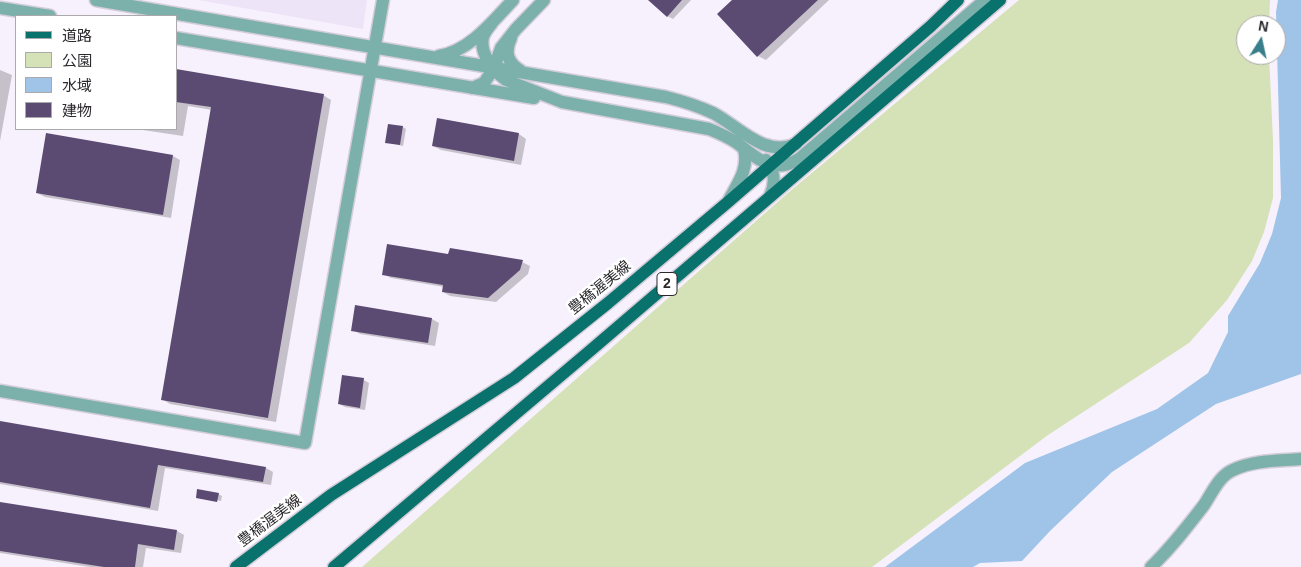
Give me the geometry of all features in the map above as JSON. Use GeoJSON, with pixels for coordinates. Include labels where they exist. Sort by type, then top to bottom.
{"type":"FeatureCollection","features":[{"type":"Feature","properties":{"kind":"main road","name":"豊橋渥美線"},"geometry":{"type":"LineString","coordinates":[[236,567],[331,495],[514,378],[608,303],[728,202],[931,26],[958,0]]}},
{"type":"Feature","properties":{"kind":"main road","name":"2"},"geometry":{"type":"LineString","coordinates":[[334,567],[1000,0]]}},
{"type":"Feature","properties":{"kind":"street"},"geometry":{"type":"LineString","coordinates":[[96,0],[682,101],[712,113],[762,144],[785,148],[796,144]]}},
{"type":"Feature","properties":{"kind":"street"},"geometry":{"type":"LineString","coordinates":[[0,391],[305,443],[383,0]]}},
{"type":"Feature","properties":{"kind":"street"},"geometry":{"type":"LineString","coordinates":[[432,57],[458,50],[492,23],[513,0]]}},
{"type":"Feature","properties":{"kind":"street"},"geometry":{"type":"LineString","coordinates":[[472,88],[484,83],[494,68],[501,48],[516,29],[544,0]]}},
{"type":"Feature","properties":{"kind":"street"},"geometry":{"type":"LineString","coordinates":[[178,38],[562,102],[709,130],[728,138],[758,160],[770,166],[789,165],[799,159],[986,0]]}},
{"type":"Feature","properties":{"kind":"street"},"geometry":{"type":"LineString","coordinates":[[0,8],[44,15]]}},
{"type":"Feature","properties":{"kind":"street"},"geometry":{"type":"LineString","coordinates":[[492,23],[483,39],[483,48],[494,68],[506,80],[562,102]]}},
{"type":"Feature","properties":{"kind":"street"},"geometry":{"type":"LineString","coordinates":[[516,29],[509,44],[508,58],[512,65],[523,73]]}},
{"type":"Feature","properties":{"kind":"street"},"geometry":{"type":"LineString","coordinates":[[736,128],[770,166],[775,182],[770,196]]}},
{"type":"Feature","properties":{"kind":"street"},"geometry":{"type":"LineString","coordinates":[[728,202],[745,170],[744,149]]}},
{"type":"Feature","properties":{"kind":"street"},"geometry":{"type":"LineString","coordinates":[[1151,567],[1167,552],[1205,504],[1224,476],[1232,470],[1251,463],[1301,459]]}},
{"type":"Feature","properties":{"kind":"shaded area"},"geometry":{"type":"Polygon","coordinates":[[[198,0],[367,0],[363,29],[198,0]]]}},
{"type":"Feature","properties":{"kind":"green space"},"geometry":{"type":"Polygon","coordinates":[[[1019,0],[1270,0],[1269,15],[1236,15],[1236,65],[1269,65],[1273,141],[1273,198],[1264,232],[1252,261],[1227,300],[1189,343],[1048,435],[872,567],[362,567],[789,192],[1019,0]]]}},
{"type":"Feature","properties":{"kind":"water"},"geometry":{"type":"Polygon","coordinates":[[[1278,0],[1301,0],[1301,374],[1216,404],[1112,472],[1050,531],[1022,561],[980,563],[973,567],[885,567],[1025,463],[1157,409],[1208,373],[1228,332],[1228,316],[1260,263],[1272,234],[1281,198],[1277,65],[1286,65],[1286,15],[1276,15],[1278,0]]]}},
{"type":"Feature","properties":{"kind":"building"},"geometry":{"type":"Polygon","coordinates":[[[648,0],[682,0],[667,17],[648,0]]]}},
{"type":"Feature","properties":{"kind":"building"},"geometry":{"type":"Polygon","coordinates":[[[732,0],[818,0],[757,57],[717,14],[732,0]]]}},
{"type":"Feature","properties":{"kind":"building"},"geometry":{"type":"Polygon","coordinates":[[[178,69],[324,94],[268,418],[161,400],[211,107],[178,102],[178,69]]]}},
{"type":"Feature","properties":{"kind":"building"},"geometry":{"type":"Polygon","coordinates":[[[437,118],[519,133],[514,161],[432,146],[437,118]]]}},
{"type":"Feature","properties":{"kind":"building"},"geometry":{"type":"Polygon","coordinates":[[[388,124],[403,126],[400,145],[385,143],[388,124]]]}},
{"type":"Feature","properties":{"kind":"building"},"geometry":{"type":"Polygon","coordinates":[[[46,133],[173,155],[163,215],[36,193],[46,133]]]}},
{"type":"Feature","properties":{"kind":"building"},"geometry":{"type":"Polygon","coordinates":[[[387,244],[448,254],[450,248],[523,260],[520,270],[488,298],[442,292],[443,285],[382,275],[387,244]]]}},
{"type":"Feature","properties":{"kind":"building"},"geometry":{"type":"Polygon","coordinates":[[[355,305],[432,318],[428,343],[351,331],[355,305]]]}},
{"type":"Feature","properties":{"kind":"building"},"geometry":{"type":"Polygon","coordinates":[[[342,375],[364,378],[360,408],[338,404],[342,375]]]}},
{"type":"Feature","properties":{"kind":"building"},"geometry":{"type":"Polygon","coordinates":[[[0,421],[266,467],[263,482],[158,465],[150,508],[0,482],[0,421]]]}},
{"type":"Feature","properties":{"kind":"building"},"geometry":{"type":"Polygon","coordinates":[[[197,489],[219,493],[217,502],[196,498],[197,489]]]}},
{"type":"Feature","properties":{"kind":"building"},"geometry":{"type":"Polygon","coordinates":[[[0,502],[177,530],[174,550],[138,544],[135,567],[104,567],[0,551],[0,502]]]}}]}
